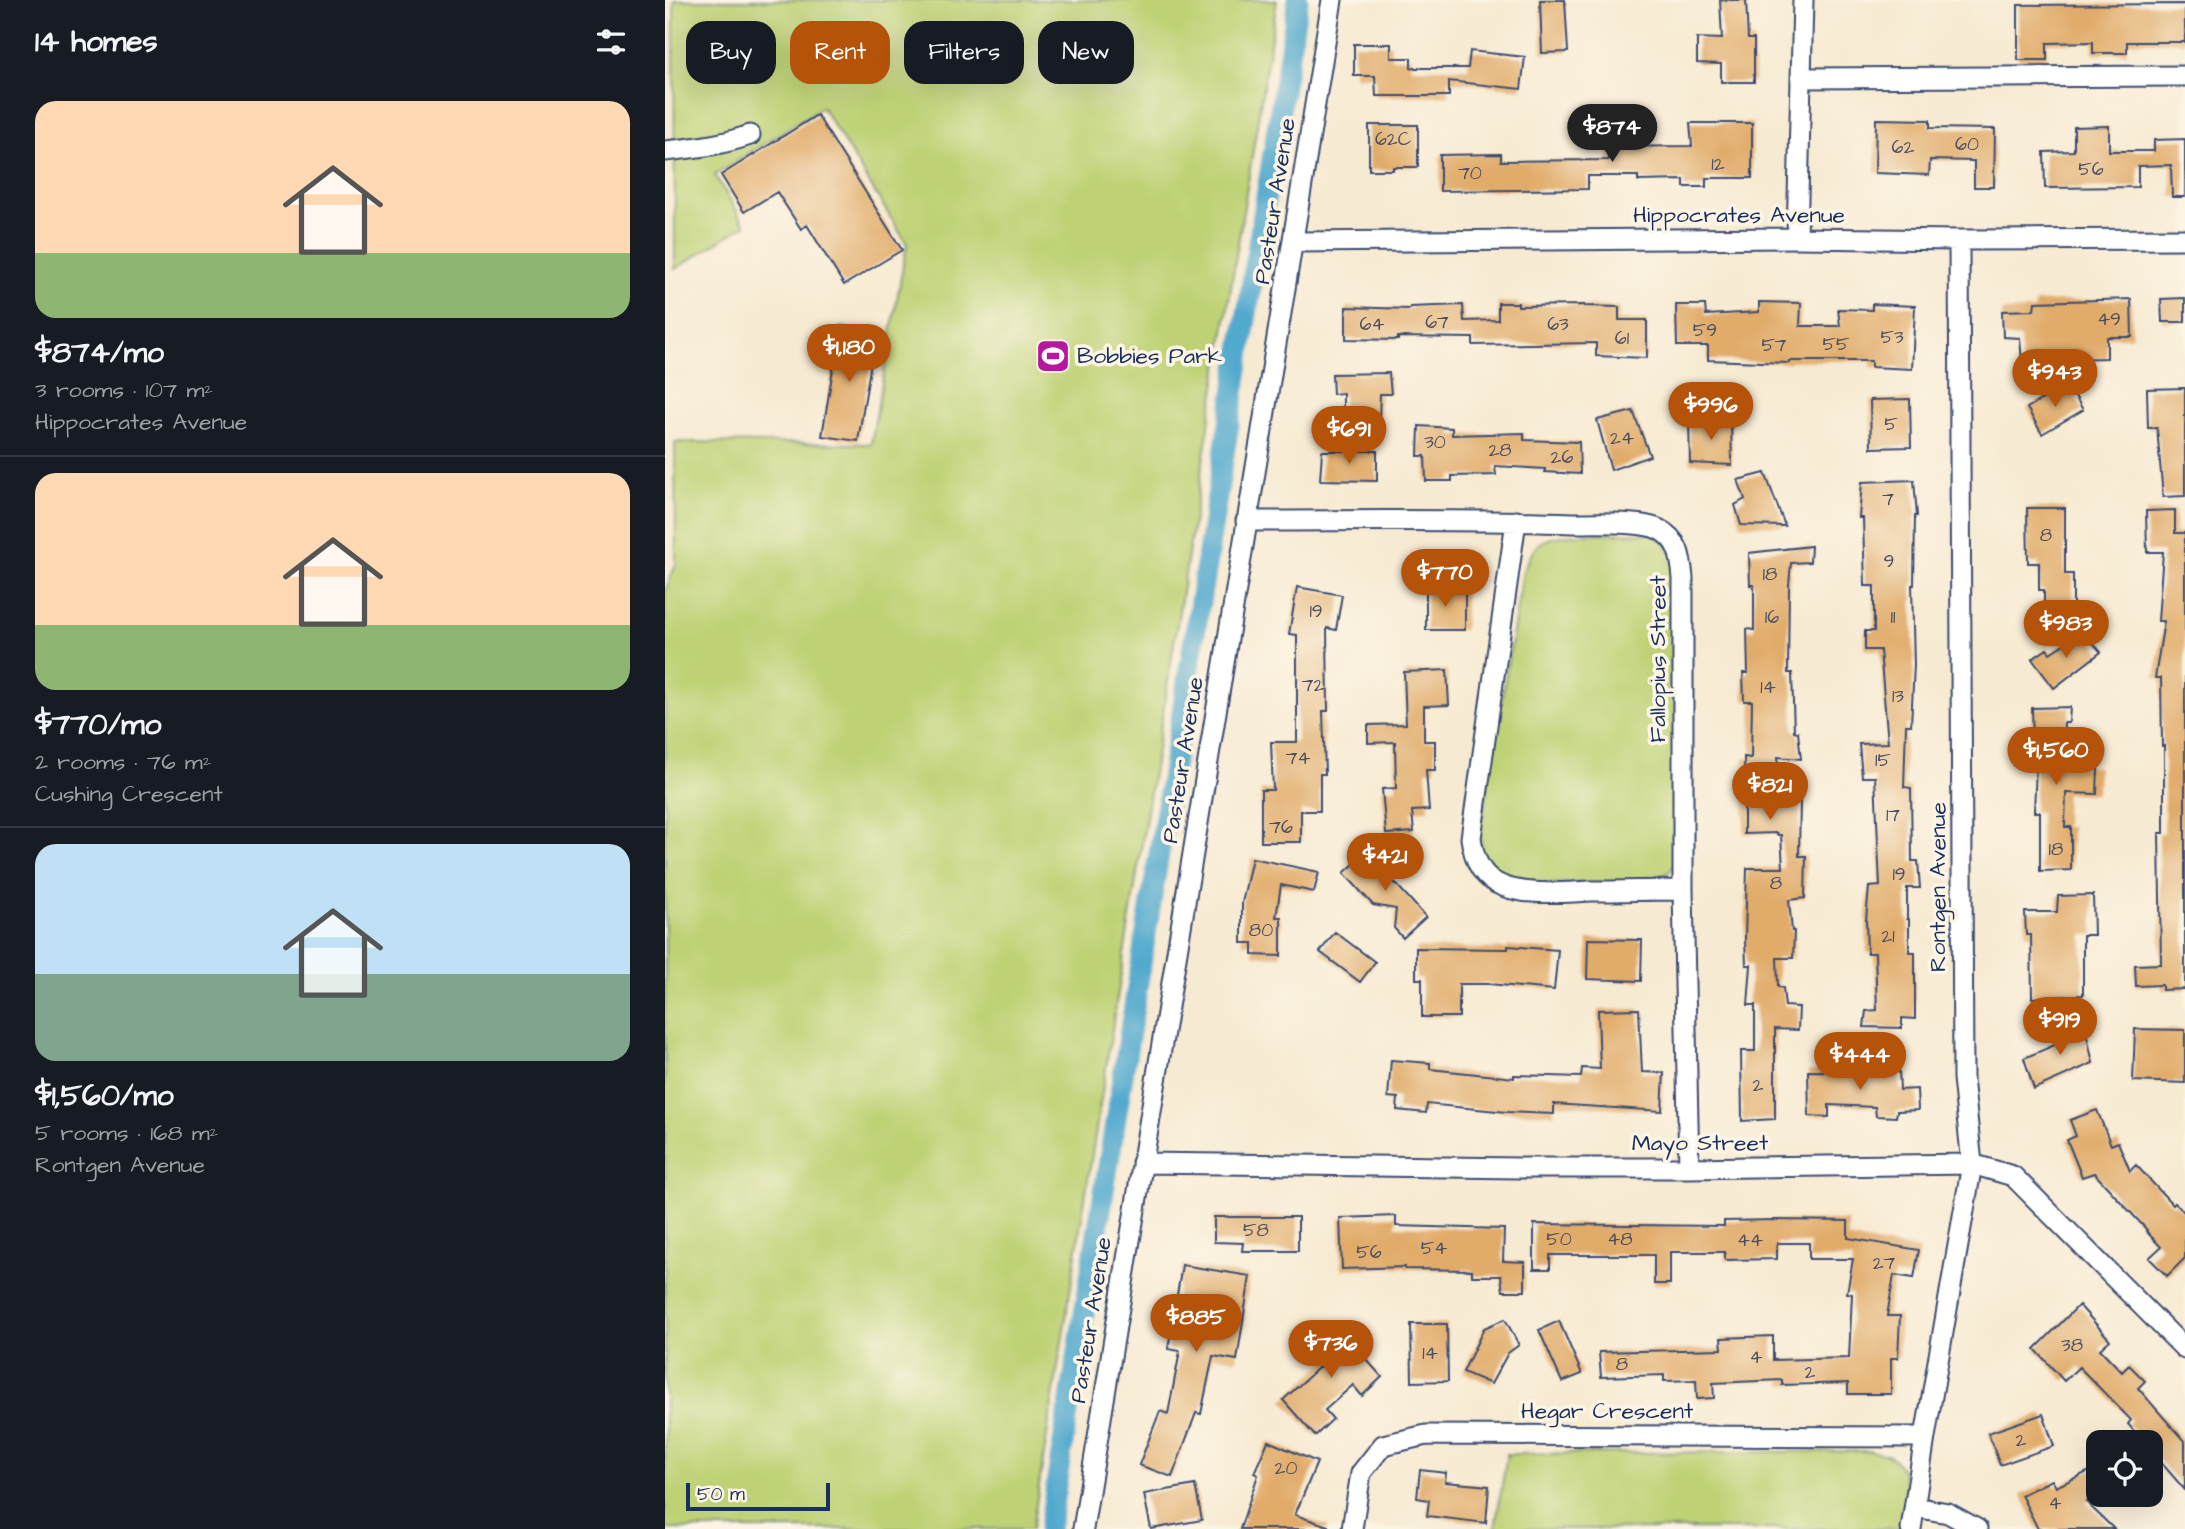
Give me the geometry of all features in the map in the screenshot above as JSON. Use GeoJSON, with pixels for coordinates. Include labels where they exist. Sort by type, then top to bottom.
{"type":"FeatureCollection","features":[{"type":"Feature","properties":{"kind":"street","name":"Pasteur Avenue"},"geometry":{"type":"LineString","coordinates":[[1083,1529],[1332,0]]}},
{"type":"Feature","properties":{"kind":"street"},"geometry":{"type":"LineString","coordinates":[[1797,238],[1803,0]]}},
{"type":"Feature","properties":{"kind":"street"},"geometry":{"type":"LineString","coordinates":[[1801,78],[2185,76]]}},
{"type":"Feature","properties":{"kind":"street"},"geometry":{"type":"LineString","coordinates":[[665,151],[719,144],[750,135]]}},
{"type":"Feature","properties":{"kind":"street","name":"Hippocrates Avenue"},"geometry":{"type":"LineString","coordinates":[[1294,242],[1797,238],[2185,239]]}},
{"type":"Feature","properties":{"kind":"street","name":"Rontgen Avenue"},"geometry":{"type":"LineString","coordinates":[[1911,1529],[1972,1164],[1963,1077],[1959,240]]}},
{"type":"Feature","properties":{"kind":"street","name":"Fallopius Street"},"geometry":{"type":"LineString","coordinates":[[1246,521],[1516,521],[1635,525],[1656,528],[1674,541],[1681,553],[1683,578],[1683,890],[1689,1168]]}},
{"type":"Feature","properties":{"kind":"street"},"geometry":{"type":"LineString","coordinates":[[1516,521],[1471,838],[1473,856],[1483,872],[1496,883],[1511,889],[1538,892],[1683,890]]}},
{"type":"Feature","properties":{"kind":"street","name":"Mayo Street"},"geometry":{"type":"LineString","coordinates":[[1142,1163],[1689,1168],[1972,1164],[2013,1176],[2184,1346]]}},
{"type":"Feature","properties":{"kind":"street","name":"Hegar Crescent"},"geometry":{"type":"LineString","coordinates":[[1352,1529],[1361,1473],[1383,1445],[1426,1435],[1925,1437]]}},
{"type":"Feature","properties":{"kind":"street"},"geometry":{"type":"LineString","coordinates":[[1915,1507],[1948,1513],[1977,1529]]}},
{"type":"Feature","properties":{"kind":"green space"},"geometry":{"type":"Polygon","coordinates":[[[674,0],[1277,0],[1032,1529],[665,1529],[665,592],[676,564],[675,442],[871,444],[907,244],[822,107],[715,175],[745,225],[675,269],[674,0]]]}},
{"type":"Feature","properties":{"kind":"green space"},"geometry":{"type":"Polygon","coordinates":[[[1650,533],[1666,543],[1674,556],[1678,857],[1671,870],[1653,882],[1511,882],[1487,865],[1481,850],[1480,832],[1523,571],[1535,549],[1549,539],[1576,534],[1650,533]]]}},
{"type":"Feature","properties":{"kind":"green space"},"geometry":{"type":"Polygon","coordinates":[[[1870,1451],[1887,1455],[1901,1469],[1905,1499],[1901,1529],[1495,1529],[1507,1454],[1870,1451]]]}},
{"type":"Feature","properties":{"kind":"building"},"geometry":{"type":"Polygon","coordinates":[[[1540,0],[1565,0],[1568,52],[1542,53],[1540,0]]]}},
{"type":"Feature","properties":{"kind":"building"},"geometry":{"type":"Polygon","coordinates":[[[1720,0],[1746,0],[1748,39],[1754,39],[1754,82],[1721,82],[1721,64],[1697,63],[1697,38],[1722,39],[1720,0]]]}},
{"type":"Feature","properties":{"kind":"building"},"geometry":{"type":"Polygon","coordinates":[[[2185,4],[2185,42],[2127,42],[2127,53],[2093,53],[2093,42],[2047,43],[2047,60],[2018,60],[2018,5],[2185,4]]]}},
{"type":"Feature","properties":{"kind":"building"},"geometry":{"type":"Polygon","coordinates":[[[1354,44],[1391,44],[1391,58],[1411,58],[1411,68],[1468,68],[1470,51],[1525,57],[1521,89],[1449,81],[1449,96],[1376,96],[1375,76],[1354,76],[1354,44]]]}},
{"type":"Feature","properties":{"kind":"building"},"geometry":{"type":"Polygon","coordinates":[[[817,115],[902,250],[844,285],[807,225],[801,229],[777,192],[744,212],[721,175],[817,115]]]}},
{"type":"Feature","properties":{"kind":"building"},"geometry":{"type":"Polygon","coordinates":[[[1876,119],[1930,120],[1930,128],[1995,129],[1994,187],[1974,187],[1974,161],[1930,160],[1929,175],[1875,173],[1876,119]]]}},
{"type":"Feature","properties":{"kind":"building"},"geometry":{"type":"Polygon","coordinates":[[[1690,123],[1752,123],[1752,178],[1706,178],[1706,187],[1684,187],[1684,180],[1638,181],[1638,176],[1588,176],[1588,189],[1440,191],[1440,155],[1501,154],[1501,161],[1608,160],[1608,147],[1692,146],[1690,123]]]}},
{"type":"Feature","properties":{"kind":"building"},"geometry":{"type":"Polygon","coordinates":[[[1369,125],[1418,125],[1418,167],[1369,170],[1369,125]]]}},
{"type":"Feature","properties":{"kind":"building"},"geometry":{"type":"Polygon","coordinates":[[[2109,126],[2109,151],[2154,151],[2154,140],[2185,139],[2185,197],[2172,197],[2171,165],[2138,166],[2138,187],[2045,188],[2044,152],[2074,151],[2074,127],[2109,126]]]}},
{"type":"Feature","properties":{"kind":"building"},"geometry":{"type":"Polygon","coordinates":[[[2185,298],[2185,322],[2162,322],[2161,299],[2185,298]]]}},
{"type":"Feature","properties":{"kind":"building"},"geometry":{"type":"Polygon","coordinates":[[[2131,299],[2132,337],[2107,337],[2107,358],[2068,359],[2068,373],[2023,376],[2020,338],[2003,337],[2002,311],[2034,310],[2035,302],[2131,299]]]}},
{"type":"Feature","properties":{"kind":"building"},"geometry":{"type":"Polygon","coordinates":[[[1759,302],[1801,303],[1800,326],[1840,326],[1838,309],[1872,310],[1872,304],[1915,306],[1912,369],[1871,367],[1871,361],[1789,363],[1708,360],[1708,346],[1677,346],[1676,305],[1705,305],[1706,315],[1759,312],[1759,302]]]}},
{"type":"Feature","properties":{"kind":"building"},"geometry":{"type":"Polygon","coordinates":[[[1498,303],[1518,303],[1518,306],[1619,307],[1619,320],[1647,320],[1647,358],[1596,356],[1596,343],[1473,345],[1473,338],[1346,339],[1346,307],[1410,309],[1463,305],[1464,321],[1498,320],[1498,303]]]}},
{"type":"Feature","properties":{"kind":"building"},"geometry":{"type":"Polygon","coordinates":[[[840,326],[876,332],[858,441],[822,436],[840,326]]]}},
{"type":"Feature","properties":{"kind":"building"},"geometry":{"type":"Polygon","coordinates":[[[1389,373],[1391,394],[1380,394],[1379,419],[1343,420],[1343,393],[1333,394],[1332,374],[1389,373]]]}},
{"type":"Feature","properties":{"kind":"building"},"geometry":{"type":"Polygon","coordinates":[[[2068,384],[2083,410],[2042,434],[2027,408],[2068,384]]]}},
{"type":"Feature","properties":{"kind":"building"},"geometry":{"type":"Polygon","coordinates":[[[2185,388],[2185,496],[2163,497],[2157,428],[2148,428],[2147,389],[2185,388]]]}},
{"type":"Feature","properties":{"kind":"building"},"geometry":{"type":"Polygon","coordinates":[[[1910,399],[1911,447],[1871,448],[1870,400],[1910,399]]]}},
{"type":"Feature","properties":{"kind":"building"},"geometry":{"type":"Polygon","coordinates":[[[1633,411],[1650,456],[1611,470],[1597,420],[1633,411]]]}},
{"type":"Feature","properties":{"kind":"building"},"geometry":{"type":"Polygon","coordinates":[[[1731,420],[1732,465],[1690,463],[1689,421],[1731,420]]]}},
{"type":"Feature","properties":{"kind":"building"},"geometry":{"type":"Polygon","coordinates":[[[1419,426],[1452,428],[1452,435],[1524,433],[1524,440],[1579,442],[1580,474],[1495,466],[1496,475],[1452,476],[1452,481],[1426,481],[1425,456],[1418,456],[1419,426]]]}},
{"type":"Feature","properties":{"kind":"building"},"geometry":{"type":"Polygon","coordinates":[[[1322,451],[1377,451],[1377,481],[1320,480],[1322,451]]]}},
{"type":"Feature","properties":{"kind":"building"},"geometry":{"type":"Polygon","coordinates":[[[1765,473],[1785,526],[1741,525],[1735,505],[1745,499],[1738,480],[1765,473]]]}},
{"type":"Feature","properties":{"kind":"building"},"geometry":{"type":"Polygon","coordinates":[[[1914,480],[1917,516],[1912,585],[1914,665],[1911,725],[1906,725],[1904,787],[1911,788],[1912,861],[1918,861],[1920,888],[1907,888],[1909,952],[1915,952],[1915,1019],[1902,1018],[1902,1028],[1864,1027],[1866,1011],[1877,1010],[1875,953],[1867,953],[1866,920],[1869,887],[1880,886],[1875,777],[1862,777],[1859,744],[1888,743],[1880,650],[1865,650],[1865,631],[1874,631],[1874,586],[1865,586],[1863,518],[1859,518],[1862,482],[1914,480]]]}},
{"type":"Feature","properties":{"kind":"building"},"geometry":{"type":"Polygon","coordinates":[[[2027,508],[2065,508],[2065,574],[2073,574],[2073,616],[2044,616],[2044,590],[2039,590],[2039,563],[2028,563],[2027,508]]]}},
{"type":"Feature","properties":{"kind":"building"},"geometry":{"type":"Polygon","coordinates":[[[2175,510],[2175,533],[2185,533],[2185,989],[2162,990],[2162,985],[2136,986],[2135,965],[2161,964],[2159,833],[2164,833],[2164,746],[2161,678],[2155,678],[2164,621],[2158,621],[2163,552],[2147,552],[2146,511],[2175,510]]]}},
{"type":"Feature","properties":{"kind":"building"},"geometry":{"type":"Polygon","coordinates":[[[1811,546],[1810,562],[1791,563],[1789,585],[1788,673],[1792,673],[1794,731],[1798,732],[1801,759],[1778,757],[1778,800],[1800,800],[1799,856],[1806,856],[1805,898],[1789,900],[1794,931],[1793,958],[1777,958],[1778,987],[1783,988],[1785,1006],[1799,1007],[1798,1030],[1775,1029],[1775,1119],[1742,1121],[1741,1051],[1755,1051],[1755,1005],[1748,1005],[1751,965],[1746,965],[1747,868],[1783,868],[1781,835],[1744,834],[1744,757],[1751,758],[1752,701],[1744,701],[1743,673],[1748,673],[1747,629],[1754,630],[1754,585],[1750,585],[1749,553],[1811,546]]]}},
{"type":"Feature","properties":{"kind":"building"},"geometry":{"type":"Polygon","coordinates":[[[1297,587],[1342,595],[1336,630],[1327,628],[1328,711],[1323,711],[1325,774],[1320,774],[1320,811],[1301,811],[1301,842],[1261,842],[1261,790],[1273,790],[1271,742],[1297,742],[1297,635],[1289,634],[1297,587]]]}},
{"type":"Feature","properties":{"kind":"building"},"geometry":{"type":"Polygon","coordinates":[[[1426,588],[1465,588],[1465,630],[1426,630],[1426,588]]]}},
{"type":"Feature","properties":{"kind":"building"},"geometry":{"type":"Polygon","coordinates":[[[2086,635],[2101,652],[2054,688],[2032,659],[2047,649],[2050,653],[2073,638],[2073,644],[2086,635]]]}},
{"type":"Feature","properties":{"kind":"building"},"geometry":{"type":"Polygon","coordinates":[[[1447,670],[1449,705],[1424,706],[1424,741],[1435,741],[1435,770],[1426,770],[1429,810],[1412,811],[1414,832],[1386,834],[1382,789],[1396,788],[1395,742],[1368,743],[1368,725],[1406,724],[1404,672],[1447,670]]]}},
{"type":"Feature","properties":{"kind":"building"},"geometry":{"type":"Polygon","coordinates":[[[2070,707],[2069,723],[2064,723],[2062,767],[2098,767],[2097,794],[2066,793],[2065,827],[2071,827],[2071,870],[2040,871],[2040,812],[2034,812],[2037,742],[2033,742],[2032,708],[2070,707]]]}},
{"type":"Feature","properties":{"kind":"building"},"geometry":{"type":"Polygon","coordinates":[[[1367,852],[1426,917],[1403,938],[1394,928],[1396,909],[1373,905],[1344,873],[1367,852]]]}},
{"type":"Feature","properties":{"kind":"building"},"geometry":{"type":"Polygon","coordinates":[[[1252,858],[1319,872],[1314,892],[1281,885],[1276,917],[1281,917],[1281,956],[1253,955],[1253,943],[1242,943],[1242,903],[1252,858]]]}},
{"type":"Feature","properties":{"kind":"building"},"geometry":{"type":"Polygon","coordinates":[[[2093,895],[2094,935],[2083,935],[2083,995],[2032,998],[2031,935],[2026,935],[2025,912],[2057,912],[2058,896],[2093,895]]]}},
{"type":"Feature","properties":{"kind":"building"},"geometry":{"type":"Polygon","coordinates":[[[1335,932],[1375,962],[1360,982],[1320,952],[1335,932]]]}},
{"type":"Feature","properties":{"kind":"building"},"geometry":{"type":"Polygon","coordinates":[[[1588,939],[1642,940],[1641,981],[1587,979],[1588,939]]]}},
{"type":"Feature","properties":{"kind":"building"},"geometry":{"type":"Polygon","coordinates":[[[1508,946],[1558,950],[1554,990],[1459,984],[1459,1017],[1422,1017],[1422,979],[1416,979],[1416,948],[1508,949],[1508,946]]]}},
{"type":"Feature","properties":{"kind":"building"},"geometry":{"type":"Polygon","coordinates":[[[1639,1009],[1642,1072],[1664,1073],[1662,1111],[1554,1104],[1554,1114],[1427,1104],[1426,1113],[1397,1110],[1398,1098],[1388,1097],[1391,1060],[1430,1063],[1430,1069],[1514,1078],[1514,1075],[1581,1077],[1582,1068],[1600,1069],[1598,1010],[1639,1009]]]}},
{"type":"Feature","properties":{"kind":"building"},"geometry":{"type":"Polygon","coordinates":[[[2085,1027],[2093,1063],[2034,1089],[2024,1058],[2055,1045],[2053,1032],[2085,1027]]]}},
{"type":"Feature","properties":{"kind":"building"},"geometry":{"type":"Polygon","coordinates":[[[2135,1029],[2185,1030],[2185,1083],[2133,1081],[2135,1029]]]}},
{"type":"Feature","properties":{"kind":"building"},"geometry":{"type":"Polygon","coordinates":[[[1874,1069],[1899,1069],[1900,1090],[1917,1089],[1918,1110],[1897,1111],[1896,1117],[1876,1116],[1875,1107],[1829,1105],[1829,1117],[1809,1116],[1808,1071],[1874,1072],[1874,1069]]]}},
{"type":"Feature","properties":{"kind":"building"},"geometry":{"type":"Polygon","coordinates":[[[2097,1110],[2111,1145],[2118,1142],[2130,1171],[2136,1165],[2173,1205],[2175,1203],[2185,1213],[2185,1258],[2167,1276],[2149,1258],[2161,1247],[2147,1230],[2094,1173],[2082,1177],[2067,1140],[2076,1136],[2070,1120],[2097,1110]]]}},
{"type":"Feature","properties":{"kind":"building"},"geometry":{"type":"Polygon","coordinates":[[[1396,1216],[1396,1226],[1504,1229],[1503,1261],[1525,1262],[1525,1291],[1503,1291],[1501,1276],[1472,1276],[1472,1270],[1405,1267],[1342,1269],[1340,1218],[1396,1216]]]}},
{"type":"Feature","properties":{"kind":"building"},"geometry":{"type":"Polygon","coordinates":[[[1214,1217],[1298,1217],[1298,1251],[1242,1251],[1243,1243],[1214,1242],[1214,1217]]]}},
{"type":"Feature","properties":{"kind":"building"},"geometry":{"type":"Polygon","coordinates":[[[1724,1221],[1848,1221],[1848,1238],[1919,1250],[1914,1278],[1894,1275],[1887,1316],[1900,1316],[1898,1358],[1891,1358],[1891,1394],[1848,1394],[1848,1383],[1782,1385],[1782,1380],[1713,1383],[1714,1398],[1697,1399],[1696,1380],[1664,1381],[1664,1375],[1601,1377],[1599,1352],[1722,1349],[1721,1338],[1773,1336],[1773,1360],[1849,1358],[1852,1294],[1847,1293],[1853,1259],[1809,1259],[1809,1243],[1777,1243],[1777,1259],[1725,1260],[1725,1252],[1670,1252],[1670,1284],[1654,1284],[1654,1255],[1550,1255],[1550,1269],[1534,1269],[1534,1224],[1724,1226],[1724,1221]]]}},
{"type":"Feature","properties":{"kind":"building"},"geometry":{"type":"Polygon","coordinates":[[[1182,1265],[1250,1276],[1237,1360],[1213,1356],[1201,1414],[1196,1413],[1172,1477],[1139,1465],[1160,1411],[1168,1414],[1180,1351],[1168,1349],[1182,1265]]]}},
{"type":"Feature","properties":{"kind":"building"},"geometry":{"type":"Polygon","coordinates":[[[2079,1305],[2110,1340],[2100,1349],[2122,1372],[2129,1365],[2145,1381],[2138,1388],[2185,1442],[2185,1490],[2163,1465],[2163,1430],[2133,1430],[2128,1424],[2131,1420],[2079,1367],[2064,1381],[2035,1349],[2079,1305]]]}},
{"type":"Feature","properties":{"kind":"building"},"geometry":{"type":"Polygon","coordinates":[[[1505,1319],[1519,1345],[1508,1353],[1491,1384],[1463,1372],[1484,1328],[1505,1319]]]}},
{"type":"Feature","properties":{"kind":"building"},"geometry":{"type":"Polygon","coordinates":[[[1559,1321],[1582,1374],[1562,1382],[1539,1330],[1559,1321]]]}},
{"type":"Feature","properties":{"kind":"building"},"geometry":{"type":"Polygon","coordinates":[[[1334,1323],[1382,1377],[1362,1396],[1353,1385],[1325,1410],[1333,1419],[1315,1436],[1283,1400],[1327,1360],[1312,1343],[1334,1323]]]}},
{"type":"Feature","properties":{"kind":"building"},"geometry":{"type":"Polygon","coordinates":[[[1411,1324],[1447,1324],[1448,1381],[1412,1382],[1411,1324]]]}},
{"type":"Feature","properties":{"kind":"building"},"geometry":{"type":"Polygon","coordinates":[[[2043,1414],[2054,1446],[2000,1465],[1988,1433],[2043,1414]]]}},
{"type":"Feature","properties":{"kind":"building"},"geometry":{"type":"Polygon","coordinates":[[[1268,1441],[1317,1462],[1295,1515],[1328,1526],[1327,1529],[1240,1529],[1258,1475],[1254,1473],[1268,1441]]]}},
{"type":"Feature","properties":{"kind":"building"},"geometry":{"type":"Polygon","coordinates":[[[1420,1470],[1446,1473],[1445,1482],[1489,1486],[1486,1523],[1427,1516],[1429,1500],[1417,1498],[1420,1470]]]}},
{"type":"Feature","properties":{"kind":"building"},"geometry":{"type":"Polygon","coordinates":[[[2086,1473],[2086,1507],[2091,1507],[2114,1529],[2038,1529],[2021,1495],[2052,1480],[2056,1487],[2086,1473]]]}},
{"type":"Feature","properties":{"kind":"building"},"geometry":{"type":"Polygon","coordinates":[[[1195,1485],[1202,1520],[1151,1529],[1144,1494],[1195,1485]]]}},
{"type":"Feature","properties":{"kind":"waterway"},"geometry":{"type":"LineString","coordinates":[[1049,1529],[1298,0]]}},
{"type":"Feature","properties":{"kind":"place","name":"Bobbies Park"},"geometry":{"type":"Point","coordinates":[1053,356]}}]}
